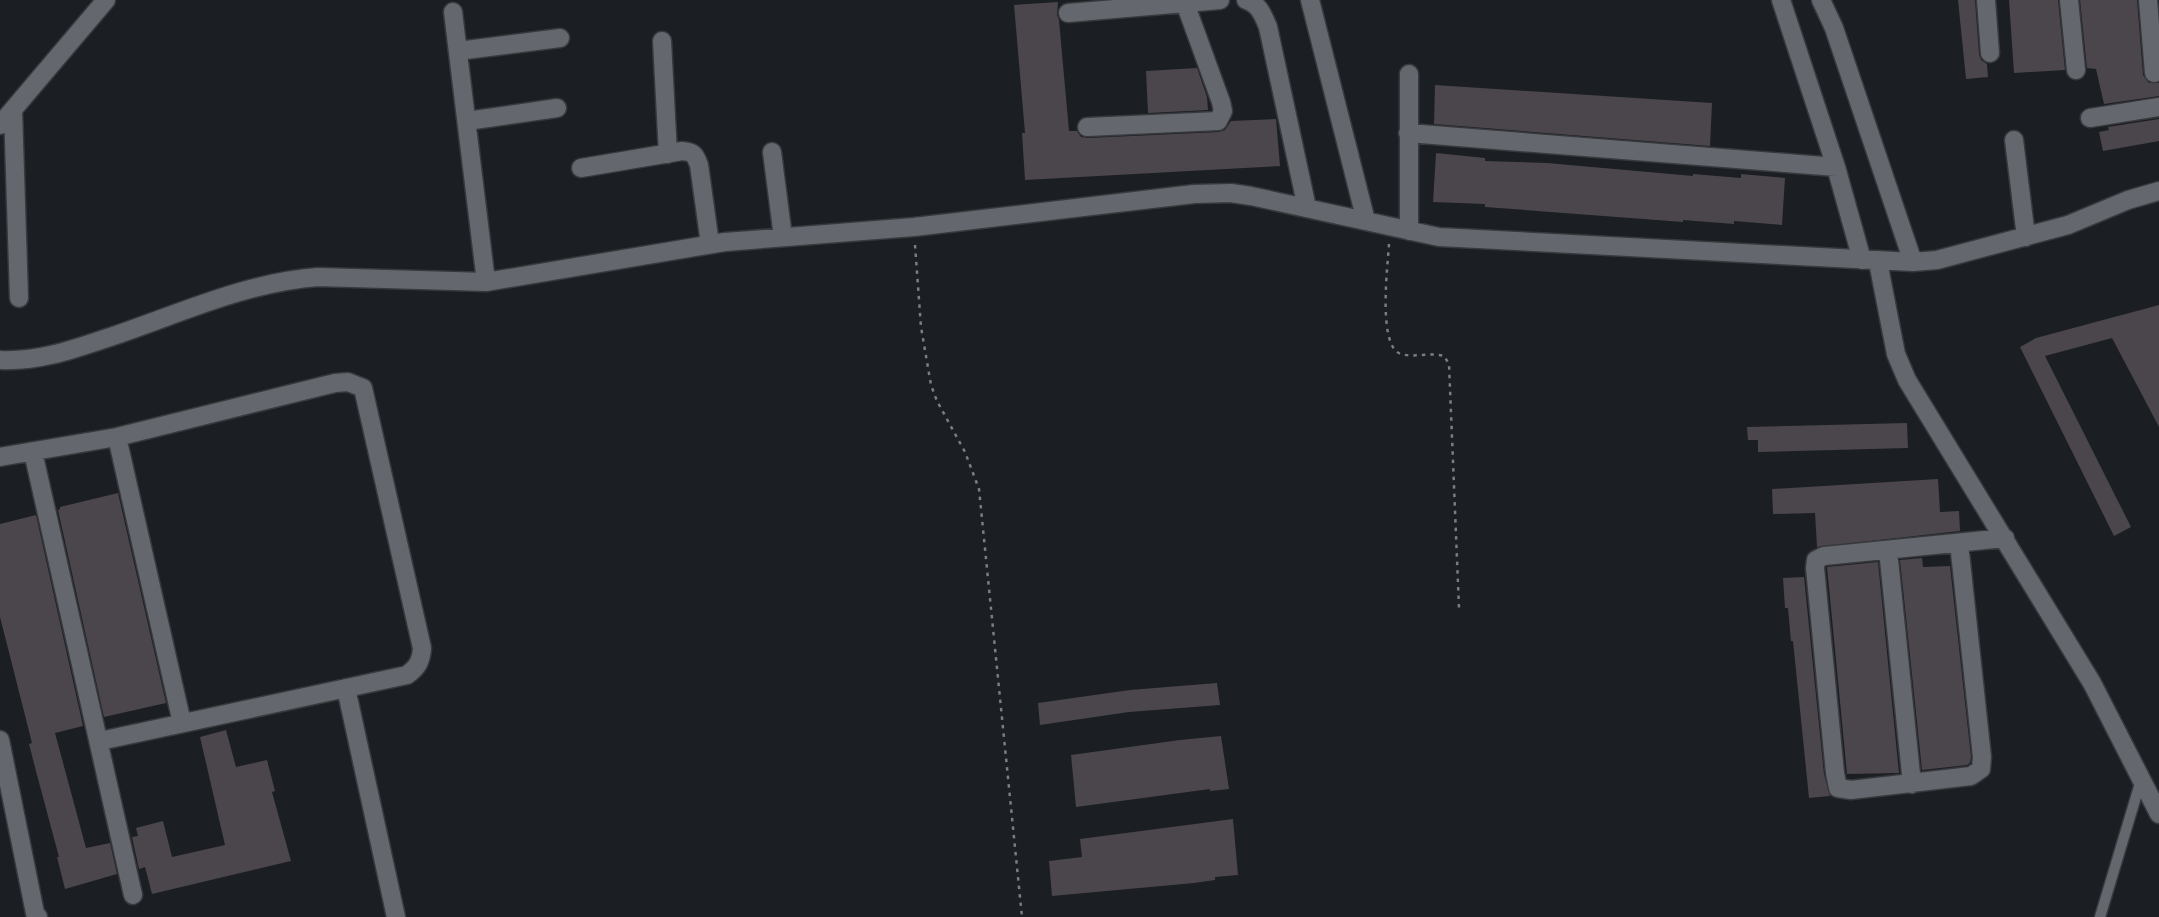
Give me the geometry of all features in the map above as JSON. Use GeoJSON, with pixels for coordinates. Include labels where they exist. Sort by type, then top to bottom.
{"type":"FeatureCollection","features":[{"type":"Feature","properties":{"kind":"street"},"geometry":{"type":"LineString","coordinates":[[0,125],[106,0]]}},
{"type":"Feature","properties":{"kind":"street"},"geometry":{"type":"LineString","coordinates":[[1068,13],[1220,0]]}},
{"type":"Feature","properties":{"kind":"street"},"geometry":{"type":"LineString","coordinates":[[1246,0],[1253,2],[1260,10],[1268,27],[1307,208]]}},
{"type":"Feature","properties":{"kind":"street"},"geometry":{"type":"LineString","coordinates":[[1310,0],[1366,221]]}},
{"type":"Feature","properties":{"kind":"street"},"geometry":{"type":"LineString","coordinates":[[1782,0],[1836,167],[1870,261],[1901,368],[2092,682],[2159,814]]}},
{"type":"Feature","properties":{"kind":"street"},"geometry":{"type":"LineString","coordinates":[[1821,0],[1913,262]]}},
{"type":"Feature","properties":{"kind":"street"},"geometry":{"type":"LineString","coordinates":[[1986,0],[1990,53]]}},
{"type":"Feature","properties":{"kind":"street"},"geometry":{"type":"LineString","coordinates":[[2069,0],[2076,70]]}},
{"type":"Feature","properties":{"kind":"street"},"geometry":{"type":"LineString","coordinates":[[2148,0],[2154,73]]}},
{"type":"Feature","properties":{"kind":"street"},"geometry":{"type":"LineString","coordinates":[[1087,127],[1219,121],[1223,111],[1221,103],[1185,3]]}},
{"type":"Feature","properties":{"kind":"street"},"geometry":{"type":"LineString","coordinates":[[453,12],[486,282]]}},
{"type":"Feature","properties":{"kind":"street"},"geometry":{"type":"LineString","coordinates":[[458,51],[560,38]]}},
{"type":"Feature","properties":{"kind":"street"},"geometry":{"type":"LineString","coordinates":[[662,41],[668,154]]}},
{"type":"Feature","properties":{"kind":"street"},"geometry":{"type":"LineString","coordinates":[[1409,74],[1409,231]]}},
{"type":"Feature","properties":{"kind":"street"},"geometry":{"type":"LineString","coordinates":[[2090,117],[2159,107]]}},
{"type":"Feature","properties":{"kind":"street"},"geometry":{"type":"LineString","coordinates":[[467,121],[557,108]]}},
{"type":"Feature","properties":{"kind":"street"},"geometry":{"type":"LineString","coordinates":[[13,110],[9,270],[19,298]]}},
{"type":"Feature","properties":{"kind":"street"},"geometry":{"type":"LineString","coordinates":[[1408,133],[1836,167]]}},
{"type":"Feature","properties":{"kind":"street"},"geometry":{"type":"LineString","coordinates":[[2014,140],[2026,237]]}},
{"type":"Feature","properties":{"kind":"street"},"geometry":{"type":"LineString","coordinates":[[581,168],[682,151],[691,152],[696,155],[710,244]]}},
{"type":"Feature","properties":{"kind":"street"},"geometry":{"type":"LineString","coordinates":[[772,152],[783,237]]}},
{"type":"Feature","properties":{"kind":"street"},"geometry":{"type":"LineString","coordinates":[[0,360],[29,359],[68,351],[260,286],[294,279],[486,282],[710,244],[914,227],[1213,193],[1251,196],[1439,237],[1913,262],[1937,260],[2068,225],[2159,191]]}},
{"type":"Feature","properties":{"kind":"street"},"geometry":{"type":"LineString","coordinates":[[0,457],[117,438],[335,383],[348,382],[363,388],[422,648],[421,661],[407,675],[100,741]]}},
{"type":"Feature","properties":{"kind":"street"},"geometry":{"type":"LineString","coordinates":[[117,438],[181,723]]}},
{"type":"Feature","properties":{"kind":"street"},"geometry":{"type":"LineString","coordinates":[[33,452],[133,895]]}},
{"type":"Feature","properties":{"kind":"street"},"geometry":{"type":"LineString","coordinates":[[1959,543],[1982,757],[1981,769],[1970,776],[1845,790],[1838,788],[1816,560],[1824,556],[2005,538]]}},
{"type":"Feature","properties":{"kind":"street"},"geometry":{"type":"LineString","coordinates":[[1888,550],[1912,783]]}},
{"type":"Feature","properties":{"kind":"street"},"geometry":{"type":"LineString","coordinates":[[346,688],[396,917]]}},
{"type":"Feature","properties":{"kind":"street"},"geometry":{"type":"LineString","coordinates":[[0,740],[38,917]]}},
{"type":"Feature","properties":{"kind":"lane"},"geometry":{"type":"LineString","coordinates":[[2100,917],[2141,779]]}},
{"type":"Feature","properties":{"kind":"path"},"geometry":{"type":"LineString","coordinates":[[1389,226],[1386,320],[1388,339],[1394,350],[1401,354],[1437,354],[1444,356],[1449,364],[1459,608]]}},
{"type":"Feature","properties":{"kind":"path"},"geometry":{"type":"LineString","coordinates":[[914,227],[921,327],[931,385],[965,452],[979,489],[1022,917]]}},
{"type":"Feature","properties":{"kind":"building"},"geometry":{"type":"Polygon","coordinates":[[[1958,0],[1975,0],[1979,54],[1981,60],[1987,64],[1988,77],[1966,79],[1958,0]]]}},
{"type":"Feature","properties":{"kind":"building"},"geometry":{"type":"Polygon","coordinates":[[[2009,0],[2058,0],[2065,70],[2014,73],[2009,0]]]}},
{"type":"Feature","properties":{"kind":"building"},"geometry":{"type":"Polygon","coordinates":[[[2080,0],[2137,0],[2143,75],[2149,83],[2159,83],[2159,96],[2104,104],[2096,69],[2087,68],[2080,0]]]}},
{"type":"Feature","properties":{"kind":"building"},"geometry":{"type":"Polygon","coordinates":[[[1058,2],[1057,15],[1069,131],[1077,131],[1081,137],[1088,138],[1219,132],[1225,130],[1231,121],[1276,119],[1280,166],[1025,180],[1022,133],[1025,133],[1014,5],[1058,2]]]}},
{"type":"Feature","properties":{"kind":"building"},"geometry":{"type":"Polygon","coordinates":[[[1197,68],[1207,97],[1208,110],[1148,113],[1146,71],[1197,68]]]}},
{"type":"Feature","properties":{"kind":"building"},"geometry":{"type":"Polygon","coordinates":[[[1435,85],[1712,103],[1710,146],[1434,124],[1435,85]]]}},
{"type":"Feature","properties":{"kind":"building"},"geometry":{"type":"Polygon","coordinates":[[[2159,119],[2159,141],[2103,151],[2099,132],[2109,130],[2108,127],[2159,119]]]}},
{"type":"Feature","properties":{"kind":"building"},"geometry":{"type":"Polygon","coordinates":[[[1436,153],[1485,158],[1485,161],[1547,163],[1693,176],[1741,178],[1741,174],[1785,178],[1782,225],[1734,221],[1734,224],[1683,222],[1485,207],[1485,204],[1433,202],[1436,153]]]}},
{"type":"Feature","properties":{"kind":"building"},"geometry":{"type":"Polygon","coordinates":[[[2159,305],[2159,427],[2112,338],[2045,356],[2131,527],[2114,536],[2020,347],[2036,338],[2159,305]]]}},
{"type":"Feature","properties":{"kind":"building"},"geometry":{"type":"Polygon","coordinates":[[[1907,423],[1908,448],[1758,452],[1758,440],[1748,440],[1747,427],[1907,423]]]}},
{"type":"Feature","properties":{"kind":"building"},"geometry":{"type":"Polygon","coordinates":[[[1938,479],[1940,512],[1959,511],[1960,531],[1817,547],[1815,513],[1773,514],[1772,489],[1938,479]]]}},
{"type":"Feature","properties":{"kind":"building"},"geometry":{"type":"Polygon","coordinates":[[[118,493],[166,703],[104,717],[58,510],[60,507],[118,493]]]}},
{"type":"Feature","properties":{"kind":"building"},"geometry":{"type":"Polygon","coordinates":[[[36,515],[83,726],[55,733],[86,848],[110,843],[117,874],[65,889],[0,617],[0,524],[36,515]]]}},
{"type":"Feature","properties":{"kind":"building"},"geometry":{"type":"Polygon","coordinates":[[[1922,558],[1923,567],[1950,566],[1971,757],[1967,765],[1922,770],[1900,560],[1922,558]]]}},
{"type":"Feature","properties":{"kind":"building"},"geometry":{"type":"Polygon","coordinates":[[[1878,562],[1899,773],[1847,774],[1827,567],[1878,562]]]}},
{"type":"Feature","properties":{"kind":"building"},"geometry":{"type":"Polygon","coordinates":[[[1804,577],[1824,774],[1830,796],[1809,798],[1793,641],[1788,608],[1785,608],[1783,578],[1804,577]]]}},
{"type":"Feature","properties":{"kind":"building"},"geometry":{"type":"Polygon","coordinates":[[[1217,683],[1220,705],[1129,712],[1040,725],[1038,703],[1130,690],[1217,683]]]}},
{"type":"Feature","properties":{"kind":"building"},"geometry":{"type":"Polygon","coordinates":[[[226,730],[236,767],[267,760],[275,791],[272,792],[291,861],[152,894],[145,867],[139,869],[132,837],[138,836],[136,828],[163,821],[172,857],[225,845],[200,737],[226,730]]]}},
{"type":"Feature","properties":{"kind":"building"},"geometry":{"type":"Polygon","coordinates":[[[1221,736],[1229,789],[1210,789],[1076,807],[1071,755],[1221,736]]]}},
{"type":"Feature","properties":{"kind":"building"},"geometry":{"type":"Polygon","coordinates":[[[1233,819],[1238,875],[1215,877],[1215,880],[1194,883],[1052,896],[1049,861],[1082,857],[1080,839],[1233,819]]]}}]}
